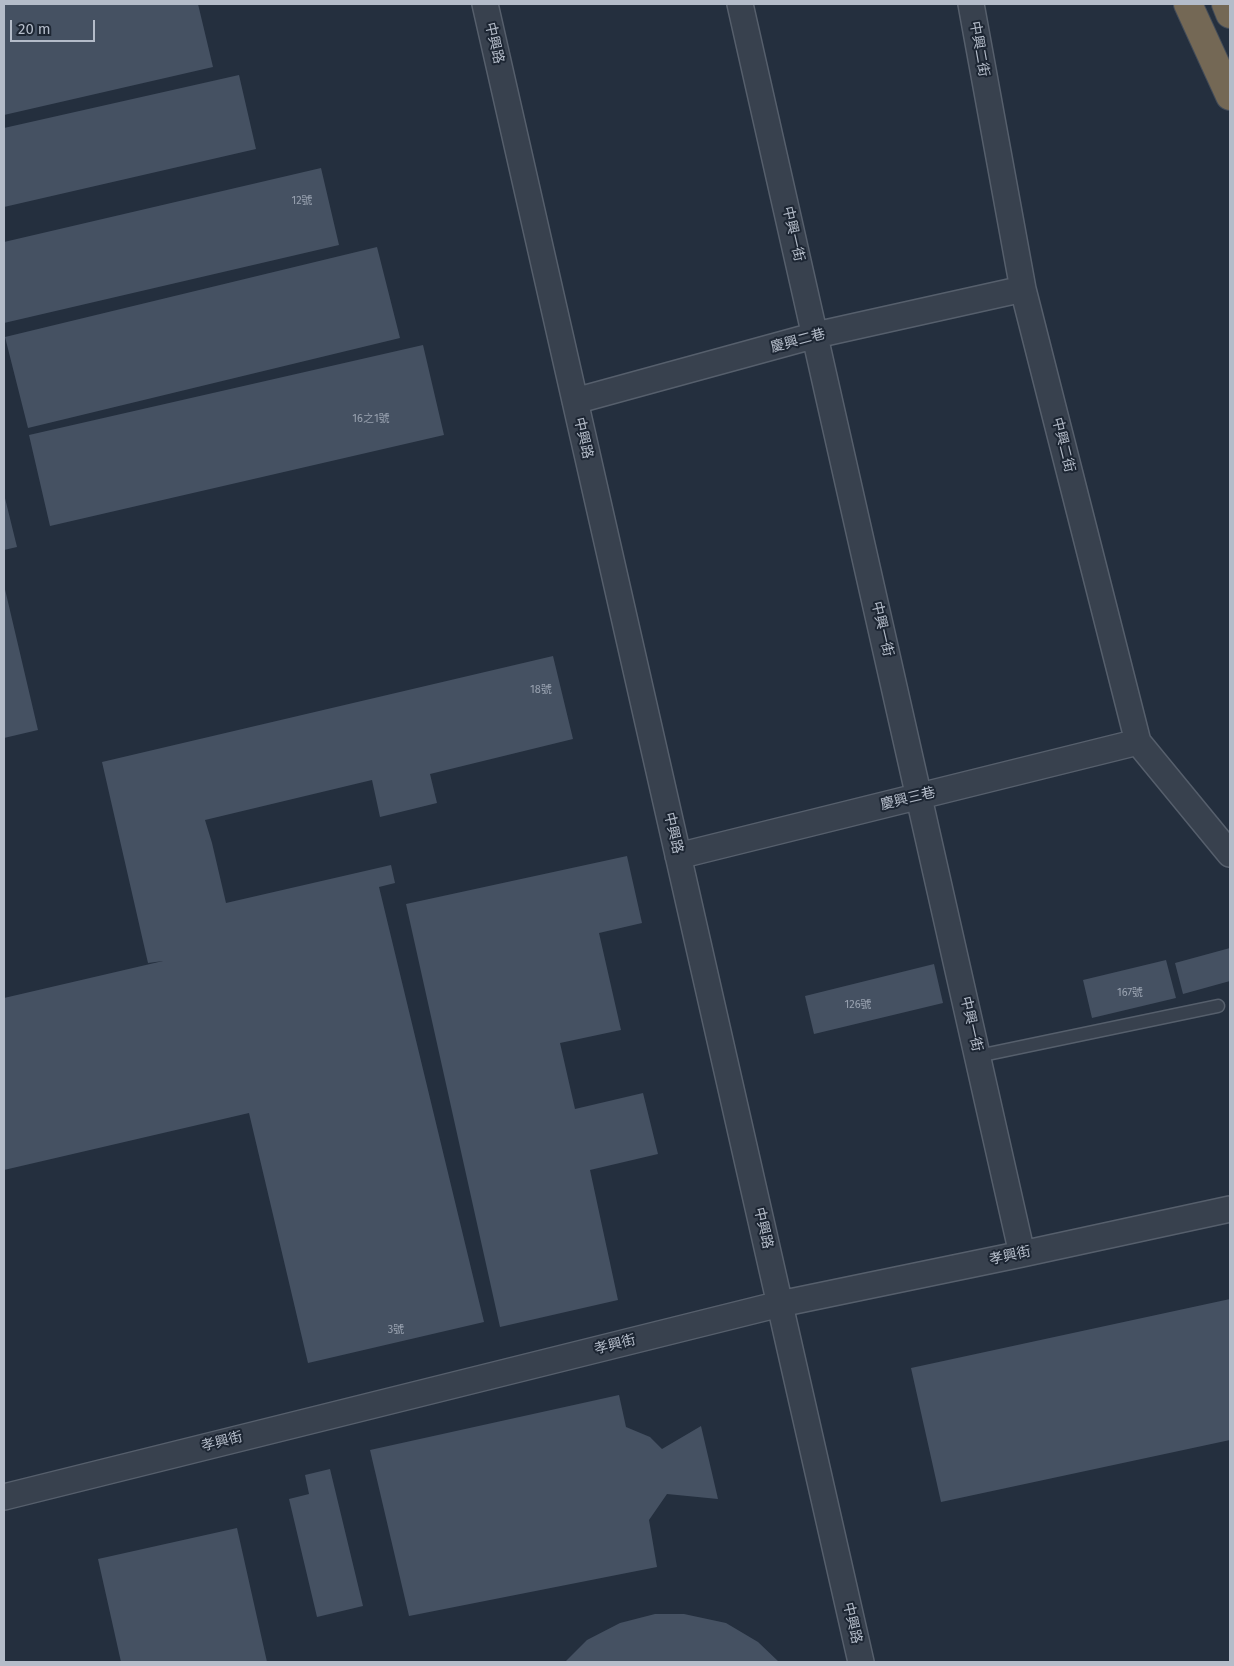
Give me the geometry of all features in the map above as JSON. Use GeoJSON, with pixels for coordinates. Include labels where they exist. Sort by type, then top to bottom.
{"type":"FeatureCollection","features":[{"type":"Feature","properties":{"kind":"highway"},"geometry":{"type":"LineString","coordinates":[[1188,4],[1230,96]]}},
{"type":"Feature","properties":{"kind":"highway"},"geometry":{"type":"LineString","coordinates":[[1226,4],[1230,14]]}},
{"type":"Feature","properties":{"kind":"street","name":"中興路"},"geometry":{"type":"LineString","coordinates":[[485,4],[861,1662]]}},
{"type":"Feature","properties":{"kind":"street","name":"中興一街"},"geometry":{"type":"LineString","coordinates":[[740,4],[1022,1254]]}},
{"type":"Feature","properties":{"kind":"street","name":"中興二街"},"geometry":{"type":"LineString","coordinates":[[971,4],[1023,289],[1138,742],[1230,854]]}},
{"type":"Feature","properties":{"kind":"street","name":"慶興二巷"},"geometry":{"type":"LineString","coordinates":[[575,401],[816,336],[1023,289]]}},
{"type":"Feature","properties":{"kind":"street","name":"慶興三巷"},"geometry":{"type":"LineString","coordinates":[[678,856],[1138,742]]}},
{"type":"Feature","properties":{"kind":"street","name":"孝興街"},"geometry":{"type":"LineString","coordinates":[[4,1497],[780,1304],[1230,1209]]}},
{"type":"Feature","properties":{"kind":"lane"},"geometry":{"type":"LineString","coordinates":[[978,1056],[1218,1006]]}},
{"type":"Feature","properties":{"kind":"building"},"geometry":{"type":"Polygon","coordinates":[[[4,4],[198,4],[213,67],[4,115],[4,4]]]}},
{"type":"Feature","properties":{"kind":"building"},"geometry":{"type":"Polygon","coordinates":[[[239,75],[256,149],[4,207],[4,128],[239,75]]]}},
{"type":"Feature","properties":{"kind":"building"},"geometry":{"type":"Polygon","coordinates":[[[321,168],[339,245],[4,323],[4,242],[321,168]]]}},
{"type":"Feature","properties":{"kind":"building"},"geometry":{"type":"Polygon","coordinates":[[[377,247],[400,338],[28,428],[5,337],[377,247]]]}},
{"type":"Feature","properties":{"kind":"building"},"geometry":{"type":"Polygon","coordinates":[[[423,345],[444,435],[50,526],[29,435],[423,345]]]}},
{"type":"Feature","properties":{"kind":"building"},"geometry":{"type":"Polygon","coordinates":[[[4,494],[17,547],[4,550],[4,494]]]}},
{"type":"Feature","properties":{"kind":"building"},"geometry":{"type":"Polygon","coordinates":[[[4,585],[38,730],[4,738],[4,585]]]}},
{"type":"Feature","properties":{"kind":"building"},"geometry":{"type":"Polygon","coordinates":[[[553,656],[573,739],[430,774],[437,803],[380,817],[372,780],[205,820],[226,903],[391,865],[395,883],[379,887],[484,1322],[308,1363],[249,1113],[4,1170],[4,998],[163,961],[148,963],[102,762],[553,656]]]}},
{"type":"Feature","properties":{"kind":"building"},"geometry":{"type":"Polygon","coordinates":[[[627,856],[642,923],[599,933],[621,1030],[560,1043],[575,1109],[643,1093],[658,1154],[590,1170],[618,1300],[500,1327],[406,904],[627,856]]]}},
{"type":"Feature","properties":{"kind":"building"},"geometry":{"type":"Polygon","coordinates":[[[1230,948],[1230,981],[1183,994],[1175,963],[1230,948]]]}},
{"type":"Feature","properties":{"kind":"building"},"geometry":{"type":"Polygon","coordinates":[[[1166,960],[1176,998],[1092,1018],[1083,980],[1166,960]]]}},
{"type":"Feature","properties":{"kind":"building"},"geometry":{"type":"Polygon","coordinates":[[[934,964],[943,1003],[814,1034],[805,996],[934,964]]]}},
{"type":"Feature","properties":{"kind":"building"},"geometry":{"type":"Polygon","coordinates":[[[1230,1299],[1230,1440],[941,1502],[911,1368],[1230,1299]]]}},
{"type":"Feature","properties":{"kind":"building"},"geometry":{"type":"Polygon","coordinates":[[[619,1395],[626,1427],[650,1437],[662,1449],[701,1426],[718,1499],[667,1494],[649,1520],[657,1567],[409,1616],[370,1450],[619,1395]]]}},
{"type":"Feature","properties":{"kind":"building"},"geometry":{"type":"Polygon","coordinates":[[[330,1469],[363,1606],[317,1617],[289,1499],[309,1494],[305,1475],[330,1469]]]}},
{"type":"Feature","properties":{"kind":"building"},"geometry":{"type":"Polygon","coordinates":[[[237,1528],[267,1662],[121,1662],[98,1559],[237,1528]]]}},
{"type":"Feature","properties":{"kind":"building"},"geometry":{"type":"Polygon","coordinates":[[[655,1614],[684,1614],[726,1623],[758,1642],[779,1662],[565,1662],[587,1640],[620,1623],[655,1614]]]}}]}
